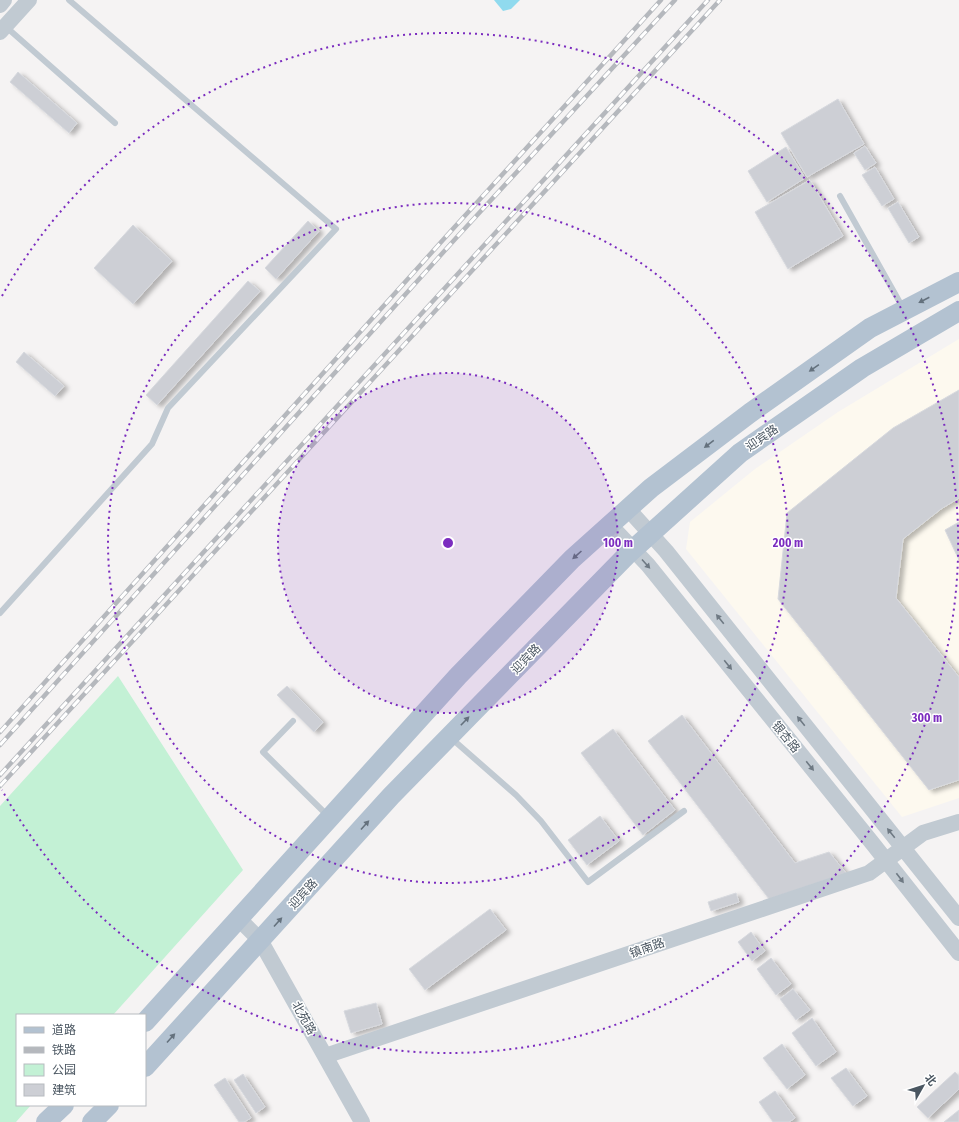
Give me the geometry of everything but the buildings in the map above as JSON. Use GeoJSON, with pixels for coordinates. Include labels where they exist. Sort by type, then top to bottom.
{"type":"FeatureCollection","features":[{"type":"Feature","properties":{"kind":"main road"},"geometry":{"type":"LineString","coordinates":[[146,1021],[458,676],[572,559],[651,488],[750,413],[870,328],[959,282]]}},
{"type":"Feature","properties":{"kind":"main road","name":"迎宾路"},"geometry":{"type":"LineString","coordinates":[[146,1066],[391,796],[633,549],[740,453],[862,368],[959,311]]}},
{"type":"Feature","properties":{"kind":"main road"},"geometry":{"type":"LineString","coordinates":[[46,1122],[63,1106]]}},
{"type":"Feature","properties":{"kind":"main road"},"geometry":{"type":"LineString","coordinates":[[92,1122],[108,1106]]}},
{"type":"Feature","properties":{"kind":"street"},"geometry":{"type":"LineString","coordinates":[[0,5],[4,0]]}},
{"type":"Feature","properties":{"kind":"street"},"geometry":{"type":"LineString","coordinates":[[3,29],[29,0]]}},
{"type":"Feature","properties":{"kind":"street","name":"银杏路"},"geometry":{"type":"LineString","coordinates":[[628,509],[671,557],[959,918]]}},
{"type":"Feature","properties":{"kind":"street","name":"银杏路"},"geometry":{"type":"LineString","coordinates":[[610,525],[648,565],[959,953]]}},
{"type":"Feature","properties":{"kind":"street","name":"镇南路"},"geometry":{"type":"LineString","coordinates":[[325,1056],[869,873],[924,833],[959,822]]}},
{"type":"Feature","properties":{"kind":"street","name":"北苑路"},"geometry":{"type":"LineString","coordinates":[[239,919],[260,940],[362,1122]]}},
{"type":"Feature","properties":{"kind":"lane"},"geometry":{"type":"LineString","coordinates":[[0,613],[152,444],[168,408],[336,229],[69,0]]}},
{"type":"Feature","properties":{"kind":"lane"},"geometry":{"type":"LineString","coordinates":[[3,29],[115,123]]}},
{"type":"Feature","properties":{"kind":"lane"},"geometry":{"type":"LineString","coordinates":[[840,196],[904,310]]}},
{"type":"Feature","properties":{"kind":"lane"},"geometry":{"type":"LineString","coordinates":[[293,721],[263,752],[330,818]]}},
{"type":"Feature","properties":{"kind":"lane"},"geometry":{"type":"LineString","coordinates":[[449,737],[516,795],[540,821],[588,882],[684,811]]}},
{"type":"Feature","properties":{"kind":"shaded area"},"geometry":{"type":"Polygon","coordinates":[[[959,339],[959,798],[902,817],[686,549],[690,522],[755,469],[838,412],[959,339]]]}},
{"type":"Feature","properties":{"kind":"green space"},"geometry":{"type":"Polygon","coordinates":[[[118,676],[243,870],[114,1014],[16,1014],[16,1106],[30,1106],[16,1122],[0,1122],[0,806],[118,676]]]}},
{"type":"Feature","properties":{"kind":"water"},"geometry":{"type":"Polygon","coordinates":[[[494,0],[520,0],[511,9],[503,11],[494,0]]]}},
{"type":"Feature","properties":{"kind":"railway"},"geometry":{"type":"LineString","coordinates":[[0,732],[661,0]]}},
{"type":"Feature","properties":{"kind":"railway"},"geometry":{"type":"LineString","coordinates":[[0,745],[457,237],[675,0]]}},
{"type":"Feature","properties":{"kind":"railway"},"geometry":{"type":"LineString","coordinates":[[0,775],[708,0]]}},
{"type":"Feature","properties":{"kind":"railway"},"geometry":{"type":"LineString","coordinates":[[0,786],[720,0]]}}]}
